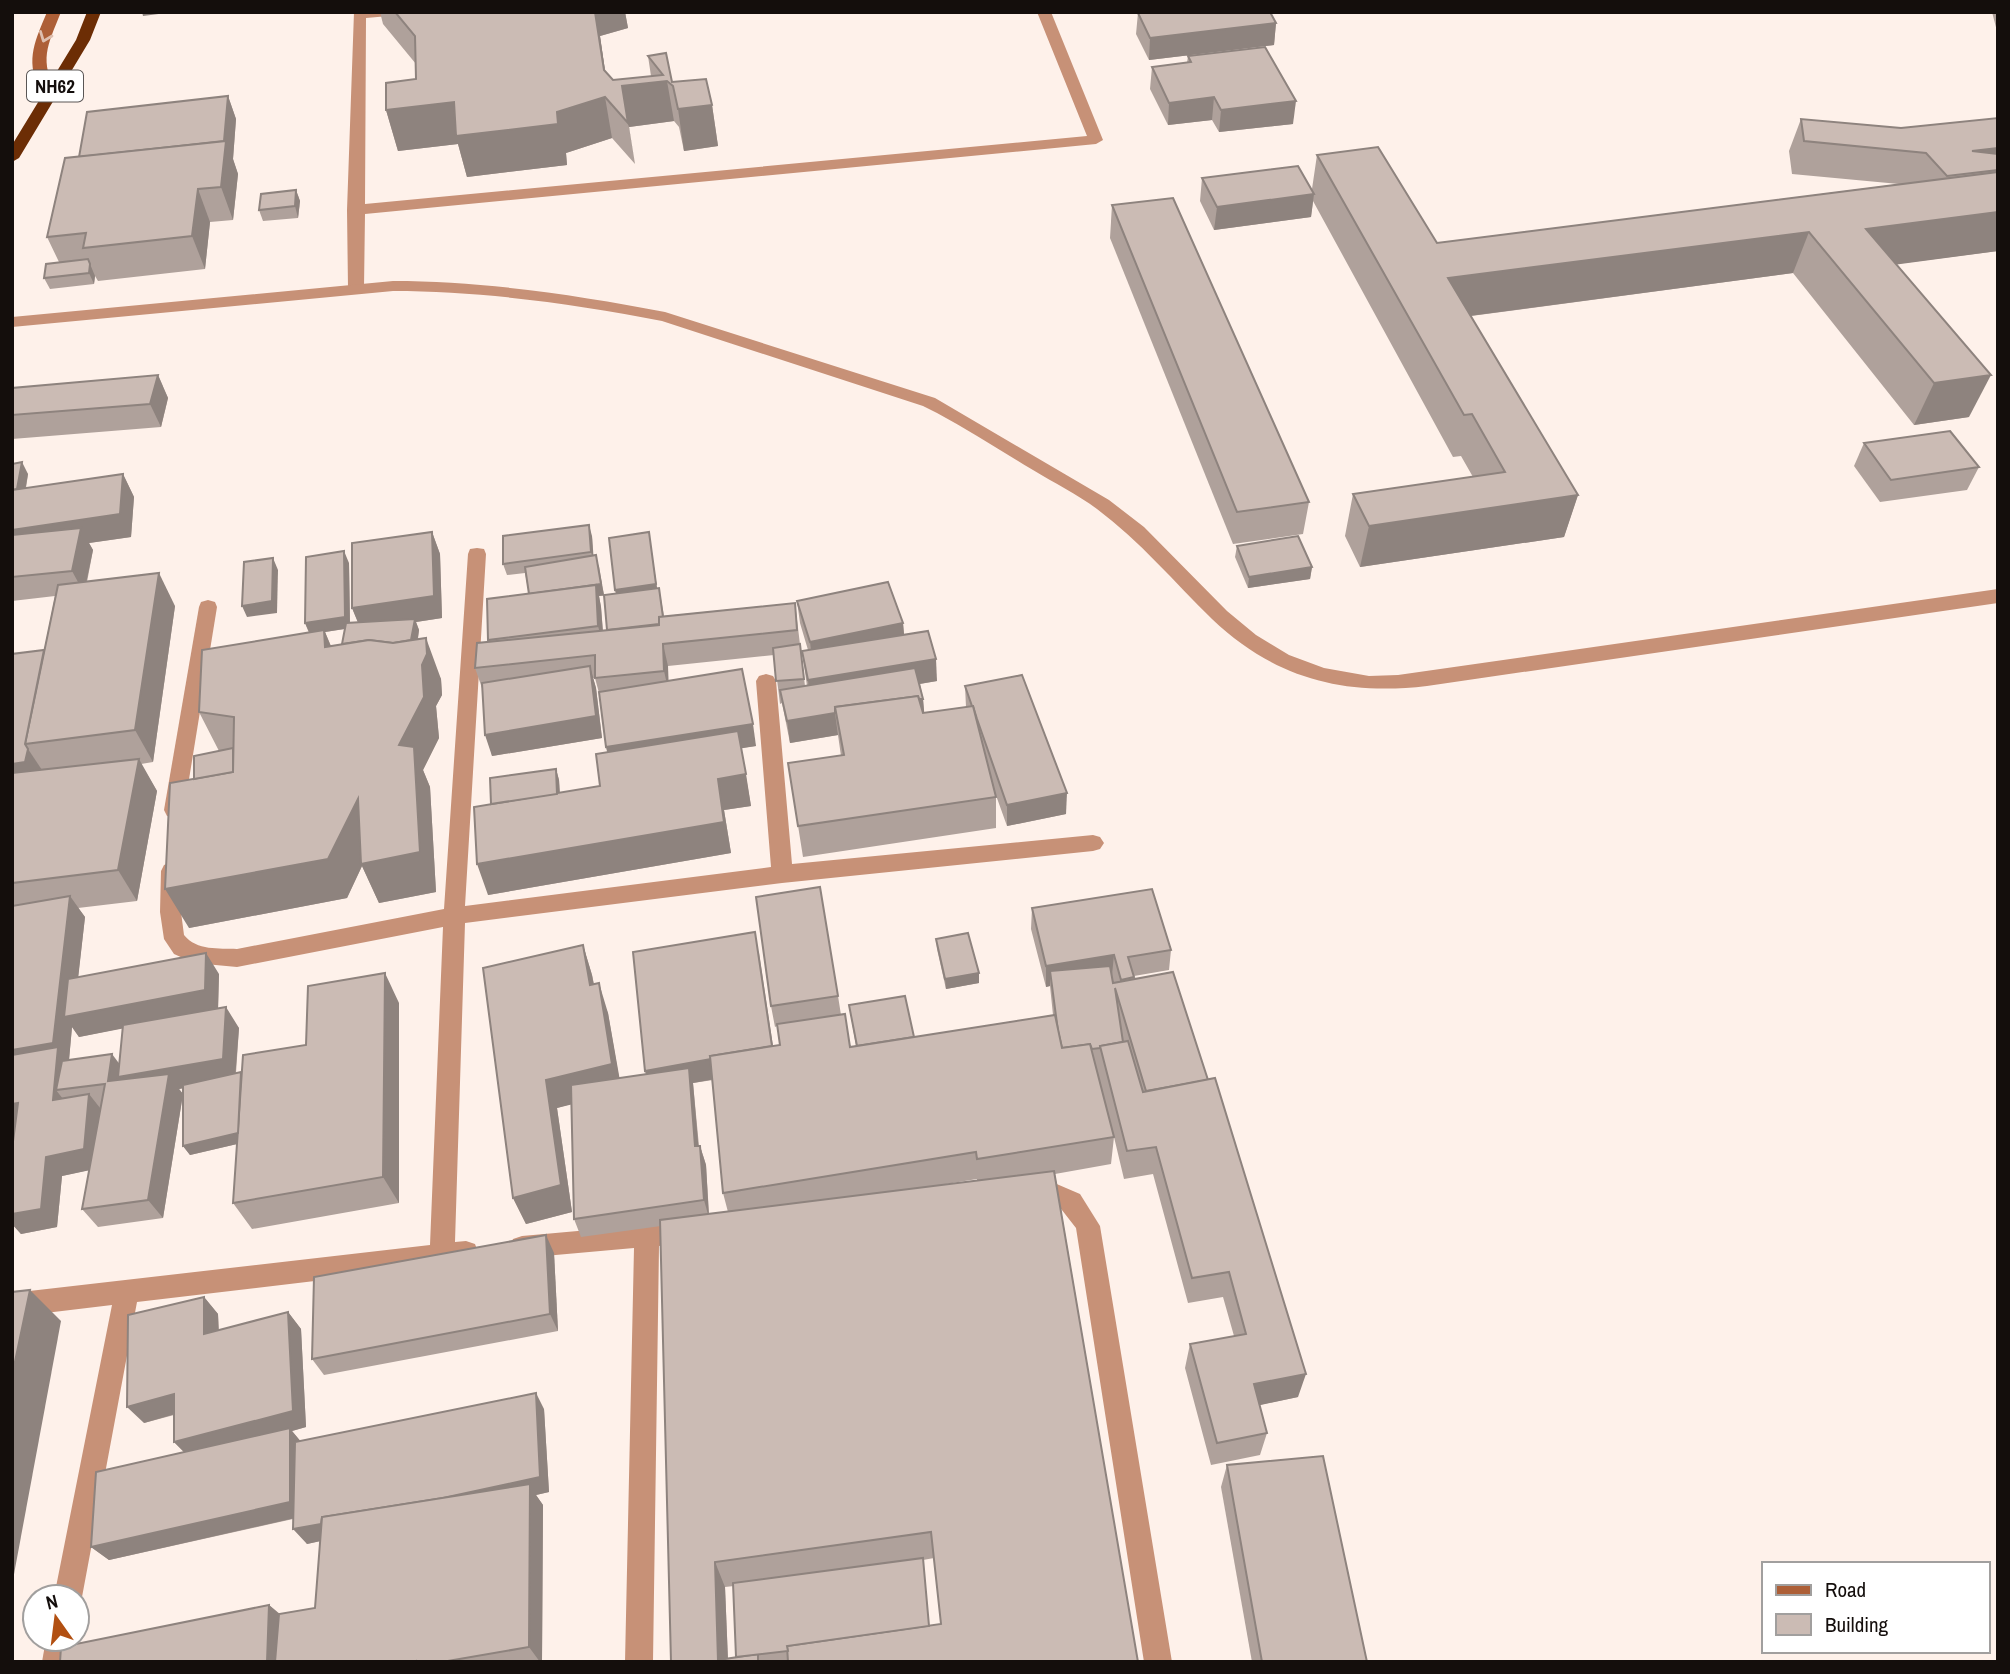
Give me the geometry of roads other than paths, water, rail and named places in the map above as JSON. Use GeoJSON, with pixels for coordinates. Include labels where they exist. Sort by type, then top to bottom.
{"type":"FeatureCollection","features":[{"type":"Feature","properties":{"kind":"highway","name":"NH62"},"geometry":{"type":"LineString","coordinates":[[12,158],[83,40],[94,12]]}},
{"type":"Feature","properties":{"kind":"main road"},"geometry":{"type":"LineString","coordinates":[[50,95],[38,74],[36,61],[54,12]]}},
{"type":"Feature","properties":{"kind":"street"},"geometry":{"type":"LineString","coordinates":[[356,288],[359,15],[389,12]]}},
{"type":"Feature","properties":{"kind":"street"},"geometry":{"type":"LineString","coordinates":[[355,210],[1097,140],[1044,12]]}},
{"type":"Feature","properties":{"kind":"street"},"geometry":{"type":"LineString","coordinates":[[12,322],[356,288],[438,286],[592,304],[665,317],[929,402],[1102,503],[1149,544],[1217,615],[1247,640],[1284,663],[1323,677],[1371,684],[1427,679],[1998,596]]}},
{"type":"Feature","properties":{"kind":"street"},"geometry":{"type":"LineString","coordinates":[[442,1254],[454,916],[477,554]]}},
{"type":"Feature","properties":{"kind":"street"},"geometry":{"type":"LineString","coordinates":[[208,607],[174,809],[170,925],[174,940],[186,953],[211,958],[237,958],[454,916],[782,874],[1093,843]]}},
{"type":"Feature","properties":{"kind":"street"},"geometry":{"type":"LineString","coordinates":[[766,681],[782,874]]}},
{"type":"Feature","properties":{"kind":"street"},"geometry":{"type":"LineString","coordinates":[[1013,1196],[1054,1192],[1063,1195],[1073,1199],[1088,1226],[1158,1662]]}},
{"type":"Feature","properties":{"kind":"street"},"geometry":{"type":"LineString","coordinates":[[12,1306],[442,1254],[715,1229]]}},
{"type":"Feature","properties":{"kind":"street"},"geometry":{"type":"LineString","coordinates":[[639,1662],[647,1236]]}},
{"type":"Feature","properties":{"kind":"street"},"geometry":{"type":"LineString","coordinates":[[71,1583],[127,1291]]}}]}
